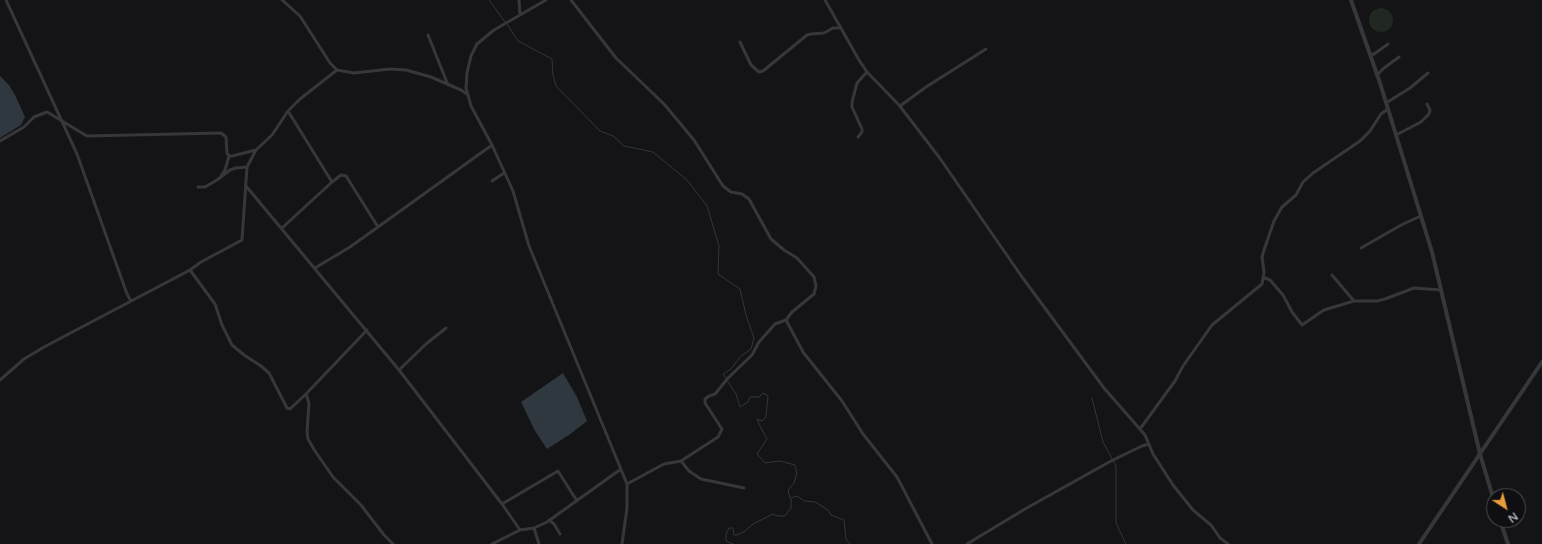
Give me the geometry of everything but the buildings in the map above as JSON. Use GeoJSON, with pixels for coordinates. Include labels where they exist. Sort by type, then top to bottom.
{"type":"FeatureCollection","features":[{"type":"Feature","properties":{"kind":"street"},"geometry":{"type":"LineString","coordinates":[[6,0],[77,154],[127,294],[131,301]]}},
{"type":"Feature","properties":{"kind":"street"},"geometry":{"type":"LineString","coordinates":[[282,0],[300,16],[330,63],[337,70],[354,73],[390,69],[406,70],[431,77],[467,94]]}},
{"type":"Feature","properties":{"kind":"street"},"geometry":{"type":"LineString","coordinates":[[289,0],[290,6]]}},
{"type":"Feature","properties":{"kind":"street"},"geometry":{"type":"LineString","coordinates":[[519,0],[520,15]]}},
{"type":"Feature","properties":{"kind":"street"},"geometry":{"type":"LineString","coordinates":[[546,0],[504,26],[494,30],[477,44],[471,56],[467,73],[467,94],[471,106],[492,145],[513,191],[529,246],[627,484],[627,508],[622,544]]}},
{"type":"Feature","properties":{"kind":"street"},"geometry":{"type":"LineString","coordinates":[[571,0],[616,58],[664,104],[694,140],[723,186],[731,192],[742,194],[749,199],[771,239],[784,250],[797,258],[814,277],[816,286],[814,294],[792,312],[786,320],[776,324],[759,342],[752,355],[724,382],[715,394],[704,399],[705,403],[722,428],[721,433],[716,439],[681,461],[664,464],[627,484]]}},
{"type":"Feature","properties":{"kind":"street"},"geometry":{"type":"LineString","coordinates":[[825,0],[867,72],[900,106],[939,157],[1031,289],[1104,388],[1145,435],[1153,454],[1173,485],[1193,510],[1211,526],[1220,538],[1228,544]]}},
{"type":"Feature","properties":{"kind":"street"},"geometry":{"type":"LineString","coordinates":[[1351,0],[1388,109],[1432,252],[1480,454],[1490,488]]}},
{"type":"Feature","properties":{"kind":"street"},"geometry":{"type":"LineString","coordinates":[[740,42],[751,65],[759,72],[763,71],[807,35],[824,33],[833,28],[840,28]]}},
{"type":"Feature","properties":{"kind":"street"},"geometry":{"type":"LineString","coordinates":[[428,35],[448,85]]}},
{"type":"Feature","properties":{"kind":"street"},"geometry":{"type":"LineString","coordinates":[[1370,55],[1374,54],[1388,44]]}},
{"type":"Feature","properties":{"kind":"street"},"geometry":{"type":"LineString","coordinates":[[900,106],[926,87],[986,49]]}},
{"type":"Feature","properties":{"kind":"street"},"geometry":{"type":"LineString","coordinates":[[1377,75],[1399,57]]}},
{"type":"Feature","properties":{"kind":"street"},"geometry":{"type":"LineString","coordinates":[[0,380],[24,358],[190,270],[242,240],[247,167],[256,150],[272,135],[288,111],[300,99],[337,70]]}},
{"type":"Feature","properties":{"kind":"street"},"geometry":{"type":"LineString","coordinates":[[858,137],[862,132],[862,129],[852,107],[852,102],[857,83],[867,72]]}},
{"type":"Feature","properties":{"kind":"street"},"geometry":{"type":"LineString","coordinates":[[1386,103],[1410,88],[1428,73]]}},
{"type":"Feature","properties":{"kind":"street"},"geometry":{"type":"LineString","coordinates":[[1396,135],[1421,122],[1429,114],[1430,110],[1427,104]]}},
{"type":"Feature","properties":{"kind":"street"},"geometry":{"type":"LineString","coordinates":[[1140,429],[1175,381],[1183,366],[1212,325],[1262,284],[1264,272],[1262,257],[1274,221],[1282,207],[1296,195],[1303,182],[1360,141],[1370,131],[1381,114],[1388,109]]}},
{"type":"Feature","properties":{"kind":"street"},"geometry":{"type":"LineString","coordinates":[[288,111],[332,182]]}},
{"type":"Feature","properties":{"kind":"street"},"geometry":{"type":"LineString","coordinates":[[0,140],[24,127],[34,117],[48,112],[87,136],[221,133],[226,137],[227,153],[229,156],[225,170],[217,180]]}},
{"type":"Feature","properties":{"kind":"street"},"geometry":{"type":"LineString","coordinates":[[315,268],[350,247],[492,145]]}},
{"type":"Feature","properties":{"kind":"street"},"geometry":{"type":"LineString","coordinates":[[229,156],[256,150]]}},
{"type":"Feature","properties":{"kind":"street"},"geometry":{"type":"LineString","coordinates":[[202,190],[230,170],[247,167]]}},
{"type":"Feature","properties":{"kind":"street"},"geometry":{"type":"LineString","coordinates":[[492,181],[504,173]]}},
{"type":"Feature","properties":{"kind":"street"},"geometry":{"type":"LineString","coordinates":[[282,228],[341,175],[346,176],[378,227]]}},
{"type":"Feature","properties":{"kind":"street"},"geometry":{"type":"LineString","coordinates":[[245,185],[399,370],[502,504],[520,530]]}},
{"type":"Feature","properties":{"kind":"street"},"geometry":{"type":"LineString","coordinates":[[198,187],[205,187]]}},
{"type":"Feature","properties":{"kind":"street"},"geometry":{"type":"LineString","coordinates":[[1361,248],[1403,224],[1421,216]]}},
{"type":"Feature","properties":{"kind":"street"},"geometry":{"type":"LineString","coordinates":[[190,270],[215,304],[222,325],[232,345],[261,366],[268,373],[287,408],[290,408],[306,394],[367,330]]}},
{"type":"Feature","properties":{"kind":"street"},"geometry":{"type":"LineString","coordinates":[[1332,275],[1354,301]]}},
{"type":"Feature","properties":{"kind":"street"},"geometry":{"type":"LineString","coordinates":[[1263,276],[1270,280],[1283,295],[1292,312],[1302,325],[1324,310],[1354,301],[1381,300],[1414,288],[1441,290]]}},
{"type":"Feature","properties":{"kind":"street"},"geometry":{"type":"LineString","coordinates":[[786,320],[803,352],[842,401],[863,434],[897,477],[932,544]]}},
{"type":"Feature","properties":{"kind":"street"},"geometry":{"type":"LineString","coordinates":[[399,370],[426,344],[446,328]]}},
{"type":"Feature","properties":{"kind":"street"},"geometry":{"type":"LineString","coordinates":[[1419,544],[1542,362]]}},
{"type":"Feature","properties":{"kind":"street"},"geometry":{"type":"LineString","coordinates":[[306,394],[308,397],[308,439],[333,477],[361,505],[384,535],[393,544]]}},
{"type":"Feature","properties":{"kind":"street"},"geometry":{"type":"LineString","coordinates":[[967,544],[1025,509],[1113,460],[1149,444]]}},
{"type":"Feature","properties":{"kind":"street"},"geometry":{"type":"LineString","coordinates":[[681,461],[689,471],[701,479],[744,488]]}},
{"type":"Feature","properties":{"kind":"street"},"geometry":{"type":"LineString","coordinates":[[492,544],[520,530],[534,528],[549,520],[621,469]]}},
{"type":"Feature","properties":{"kind":"street"},"geometry":{"type":"LineString","coordinates":[[502,504],[558,471],[577,501]]}},
{"type":"Feature","properties":{"kind":"street"},"geometry":{"type":"LineString","coordinates":[[549,520],[554,524],[560,534]]}},
{"type":"Feature","properties":{"kind":"street"},"geometry":{"type":"LineString","coordinates":[[534,528],[538,544]]}},
{"type":"Feature","properties":{"kind":"street"},"geometry":{"type":"LineString","coordinates":[[1503,528],[1508,544]]}},
{"type":"Feature","properties":{"kind":"shaded area"},"geometry":{"type":"Polygon","coordinates":[[[1381,8],[1390,11],[1393,20],[1390,29],[1381,32],[1372,29],[1369,20],[1372,11],[1381,8]]]}},
{"type":"Feature","properties":{"kind":"shaded area"},"geometry":{"type":"Polygon","coordinates":[[[0,76],[9,85],[25,117],[21,125],[0,138],[0,76]]]}},
{"type":"Feature","properties":{"kind":"shaded area"},"geometry":{"type":"Polygon","coordinates":[[[563,373],[577,397],[587,421],[547,449],[535,431],[521,402],[563,373]]]}},
{"type":"Feature","properties":{"kind":"waterway"},"geometry":{"type":"LineString","coordinates":[[489,0],[505,22]]}},
{"type":"Feature","properties":{"kind":"waterway"},"geometry":{"type":"LineString","coordinates":[[507,24],[518,41],[552,59],[553,75],[556,86],[600,131],[613,136],[624,146],[653,152],[687,180],[707,206],[719,246],[718,274],[740,289],[746,315],[754,338],[751,349],[740,357],[731,369],[723,374],[736,394],[740,407],[748,402],[750,397],[759,397],[763,393],[768,396],[766,417],[762,421],[757,419],[767,439],[757,454],[765,463],[780,461],[795,465],[797,473],[794,483],[788,490],[790,498],[797,496],[804,501],[815,502],[828,510],[831,515],[844,520],[846,539],[850,544]]}},
{"type":"Feature","properties":{"kind":"waterway"},"geometry":{"type":"LineString","coordinates":[[1092,398],[1103,442],[1116,466],[1116,523],[1126,544]]}},
{"type":"Feature","properties":{"kind":"waterway"},"geometry":{"type":"LineString","coordinates":[[733,544],[726,541],[726,534],[729,528],[733,528],[734,535],[737,535],[745,531],[753,524],[773,514],[785,516],[791,508],[791,499]]}}]}
